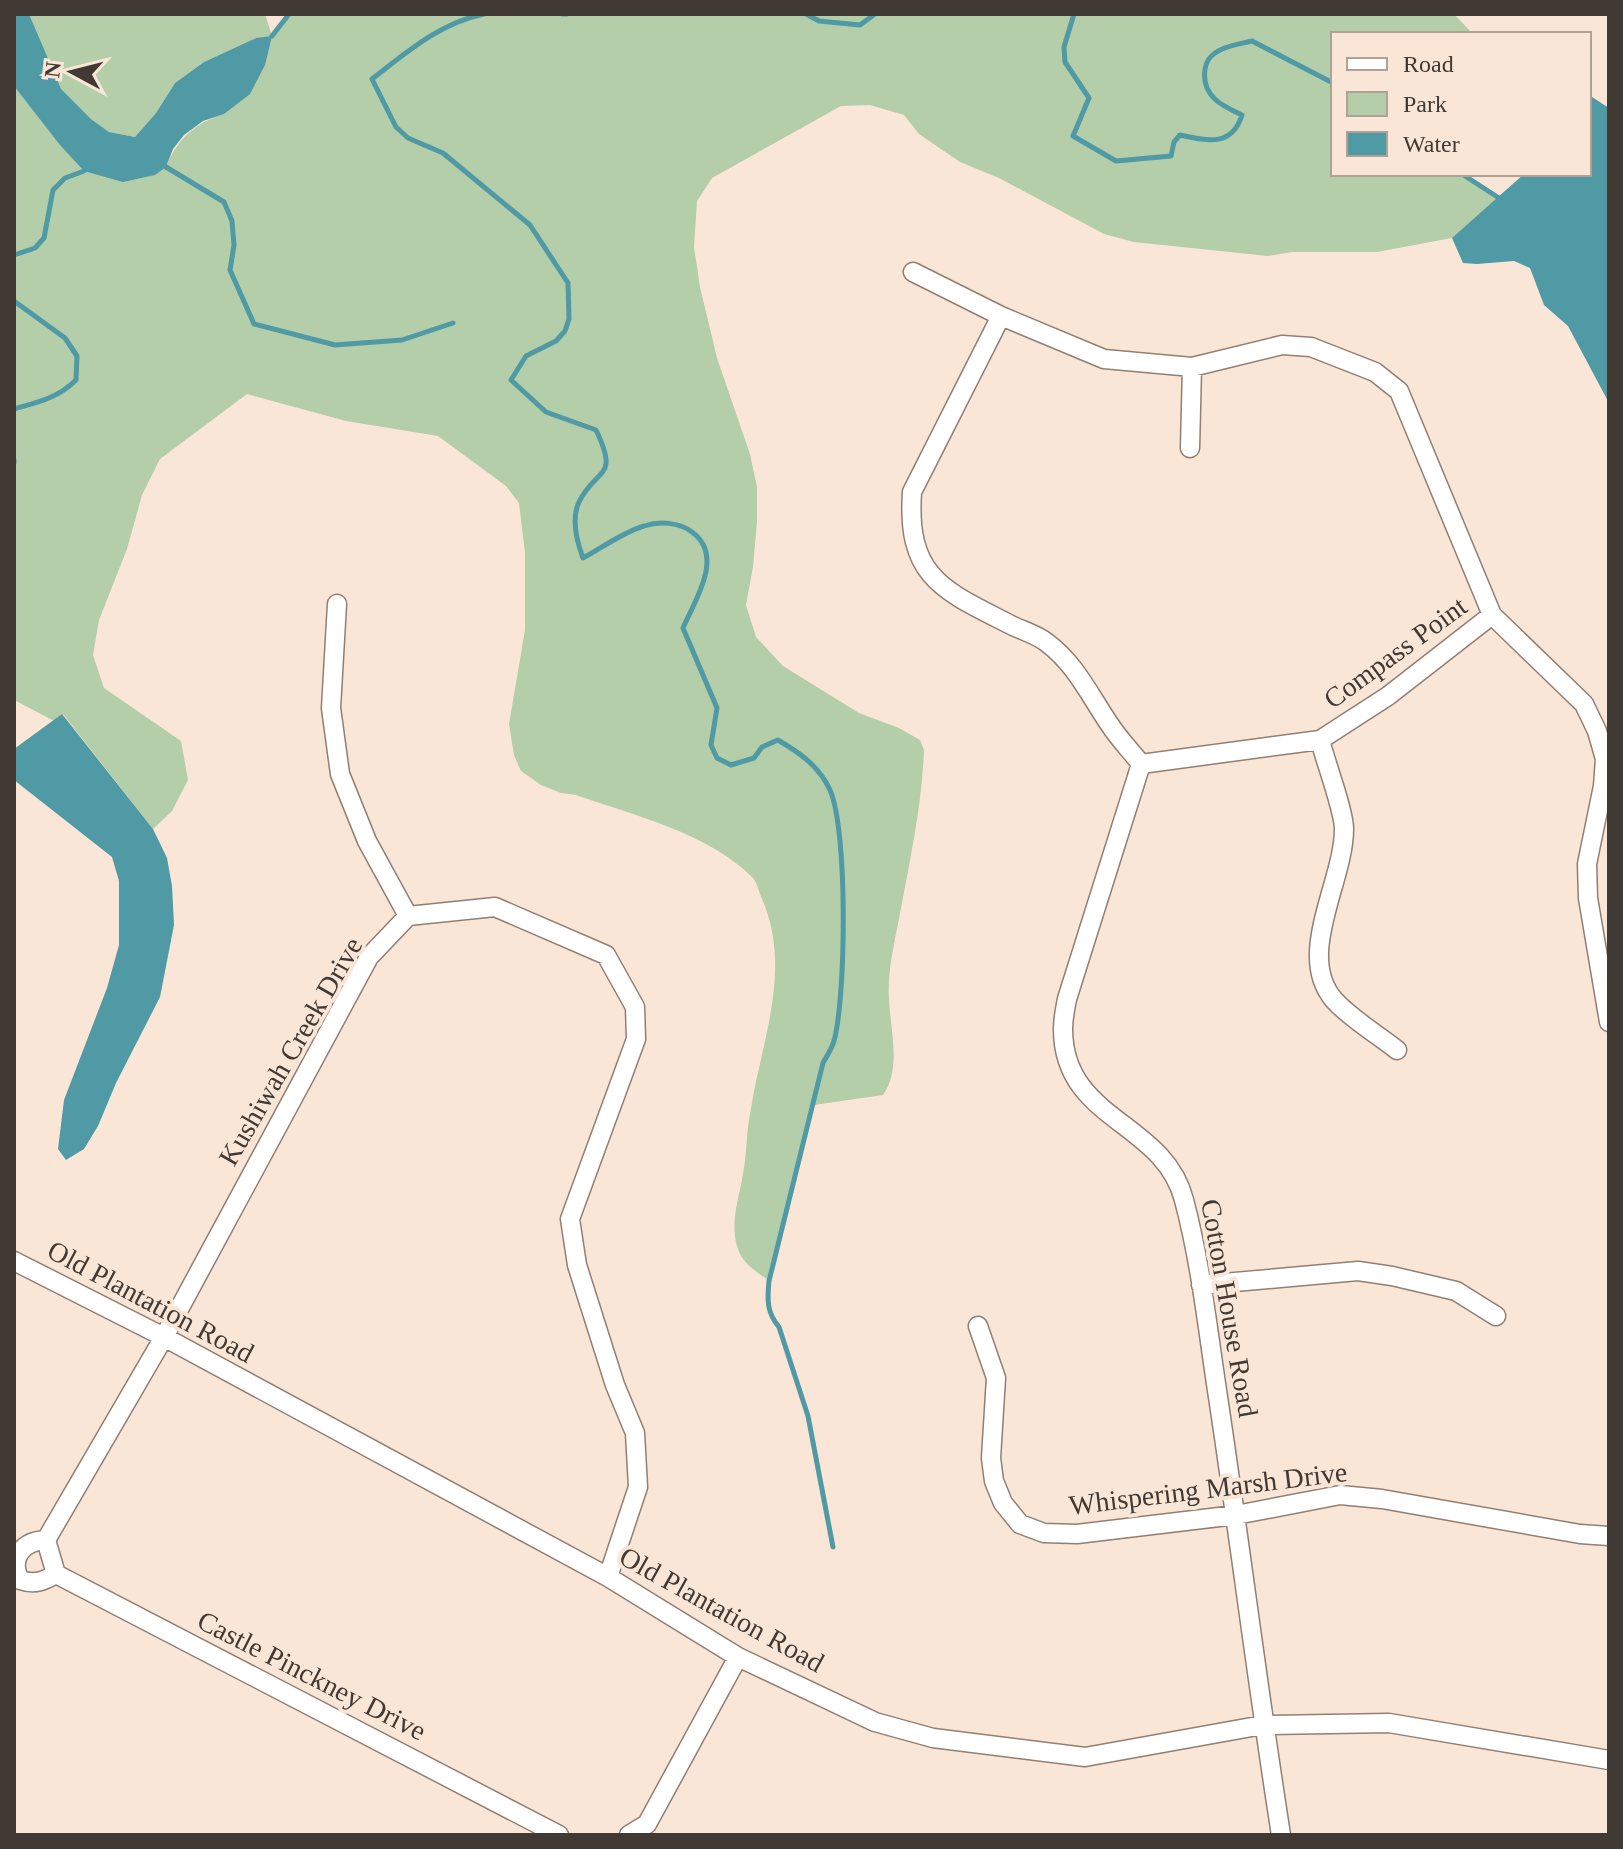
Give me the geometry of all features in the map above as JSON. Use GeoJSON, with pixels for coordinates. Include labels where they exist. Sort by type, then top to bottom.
{"type":"FeatureCollection","features":[{"type":"Feature","properties":{"kind":"street"},"geometry":{"type":"LineString","coordinates":[[913,272],[1001,316],[1104,359],[1192,367],[1282,345],[1311,347],[1375,372],[1399,391],[1492,615],[1584,704],[1601,745],[1605,759],[1603,786],[1587,876],[1609,1022]]}},
{"type":"Feature","properties":{"kind":"street"},"geometry":{"type":"LineString","coordinates":[[1001,316],[912,492],[910,521],[915,549],[948,593],[1046,642],[1077,672],[1110,726],[1141,764]]}},
{"type":"Feature","properties":{"kind":"street"},"geometry":{"type":"LineString","coordinates":[[1190,448],[1192,367]]}},
{"type":"Feature","properties":{"kind":"street"},"geometry":{"type":"LineString","coordinates":[[337,604],[331,708],[340,774],[367,841],[408,916],[495,907],[606,955],[635,1007],[636,1039],[570,1219],[577,1265],[615,1385],[635,1433],[638,1487],[608,1577]]}},
{"type":"Feature","properties":{"kind":"street","name":"Compass Point"},"geometry":{"type":"LineString","coordinates":[[1141,764],[1320,740],[1388,696],[1492,615]]}},
{"type":"Feature","properties":{"kind":"street"},"geometry":{"type":"LineString","coordinates":[[1320,740],[1345,827],[1334,888],[1318,940],[1321,978],[1335,1000],[1397,1050]]}},
{"type":"Feature","properties":{"kind":"street","name":"Cotton House Road"},"geometry":{"type":"LineString","coordinates":[[1141,764],[1067,999],[1063,1029],[1066,1055],[1073,1075],[1087,1097],[1159,1153],[1174,1174],[1184,1198],[1201,1285],[1281,1835]]}},
{"type":"Feature","properties":{"kind":"street","name":"Kushiwah Creek Drive"},"geometry":{"type":"LineString","coordinates":[[48,1548],[369,957],[408,916]]}},
{"type":"Feature","properties":{"kind":"street","name":"Old Plantation Road"},"geometry":{"type":"LineString","coordinates":[[14,1261],[164,1337],[608,1577],[738,1657],[875,1722],[933,1738],[1085,1757],[1263,1725],[1389,1723],[1609,1760]]}},
{"type":"Feature","properties":{"kind":"street"},"geometry":{"type":"LineString","coordinates":[[1201,1285],[1358,1271],[1456,1291],[1496,1316]]}},
{"type":"Feature","properties":{"kind":"street","name":"Whispering Marsh Drive"},"geometry":{"type":"LineString","coordinates":[[978,1326],[996,1378],[991,1458],[994,1481],[1003,1503],[1020,1524],[1044,1533],[1077,1534],[1236,1515],[1340,1495],[1609,1536]]}},
{"type":"Feature","properties":{"kind":"street"},"geometry":{"type":"LineString","coordinates":[[37,1540],[48,1548],[56,1574],[42,1582],[20,1580],[16,1572],[17,1557],[22,1548],[37,1540]]}},
{"type":"Feature","properties":{"kind":"street","name":"Castle Pinckney Drive"},"geometry":{"type":"LineString","coordinates":[[56,1574],[559,1835]]}},
{"type":"Feature","properties":{"kind":"street"},"geometry":{"type":"LineString","coordinates":[[629,1835],[652,1829],[738,1657]]}},
{"type":"Feature","properties":{"kind":"green space"},"geometry":{"type":"Polygon","coordinates":[[[29,14],[265,14],[272,36],[289,14],[1454,14],[1471,32],[1331,32],[1331,176],[1465,176],[1499,198],[1452,238],[1377,252],[1292,252],[1268,256],[1134,242],[1104,234],[999,178],[960,162],[919,134],[904,115],[870,105],[841,106],[712,178],[697,201],[694,247],[717,358],[750,454],[757,487],[753,567],[746,605],[756,637],[783,666],[859,713],[899,728],[920,740],[924,750],[916,829],[889,976],[894,1061],[889,1085],[883,1095],[814,1105],[769,1281],[742,1257],[734,1228],[749,1122],[772,1006],[775,953],[771,926],[752,877],[714,848],[645,818],[561,793],[541,785],[521,771],[514,755],[509,724],[525,630],[525,553],[519,503],[506,486],[438,436],[346,421],[247,394],[160,459],[142,495],[127,549],[99,620],[93,655],[104,688],[181,741],[188,780],[172,811],[153,829],[63,714],[54,721],[14,700],[14,86],[72,157],[166,167],[189,133],[204,122],[224,114],[256,38],[204,62],[175,83],[156,113],[135,137],[109,132],[60,89],[29,14]]]}},
{"type":"Feature","properties":{"kind":"water"},"geometry":{"type":"Polygon","coordinates":[[[14,14],[29,14],[61,89],[109,132],[135,137],[156,113],[175,83],[204,62],[256,38],[272,36],[265,65],[250,94],[224,114],[203,121],[184,135],[173,149],[166,167],[155,175],[123,182],[84,171],[14,86],[14,14]]]}},
{"type":"Feature","properties":{"kind":"water"},"geometry":{"type":"Polygon","coordinates":[[[1591,96],[1609,108],[1609,403],[1568,326],[1544,305],[1530,268],[1514,261],[1463,263],[1452,238],[1522,176],[1591,176],[1591,96]]]}},
{"type":"Feature","properties":{"kind":"water"},"geometry":{"type":"Polygon","coordinates":[[[62,714],[153,829],[167,858],[174,925],[160,997],[116,1083],[98,1126],[84,1149],[66,1160],[58,1149],[64,1100],[107,988],[119,945],[119,881],[112,857],[14,780],[14,749],[62,714]]]}},
{"type":"Feature","properties":{"kind":"waterway"},"geometry":{"type":"LineString","coordinates":[[272,36],[289,14]]}},
{"type":"Feature","properties":{"kind":"waterway"},"geometry":{"type":"LineString","coordinates":[[484,14],[438,31],[372,79],[396,127],[408,138],[443,153],[530,225],[568,283],[569,319],[565,331],[556,341],[526,356],[511,380],[546,412],[596,430],[603,446],[606,466],[579,502],[575,516],[583,558],[628,532],[650,524],[675,524],[692,532],[702,542],[707,566],[700,592],[683,628],[717,708],[711,745],[717,758],[731,765],[754,758],[762,747],[778,740],[815,767],[830,790],[836,811],[843,914],[838,1019],[833,1044],[823,1063],[768,1294],[770,1311],[779,1327],[808,1416],[833,1547]]}},
{"type":"Feature","properties":{"kind":"waterway"},"geometry":{"type":"LineString","coordinates":[[562,14],[567,14]]}},
{"type":"Feature","properties":{"kind":"waterway"},"geometry":{"type":"LineString","coordinates":[[806,14],[819,21],[860,25],[875,14]]}},
{"type":"Feature","properties":{"kind":"waterway"},"geometry":{"type":"LineString","coordinates":[[1074,14],[1064,47],[1065,62],[1089,98],[1073,136],[1116,161],[1171,156],[1174,142],[1180,135],[1209,140],[1225,137],[1232,132],[1242,115],[1214,99],[1205,78],[1209,58],[1227,47],[1252,41],[1331,82]]}},
{"type":"Feature","properties":{"kind":"waterway"},"geometry":{"type":"LineString","coordinates":[[166,167],[224,202],[232,221],[234,245],[230,270],[254,324],[335,345],[402,340],[453,323]]}},
{"type":"Feature","properties":{"kind":"waterway"},"geometry":{"type":"LineString","coordinates":[[14,255],[35,248],[44,238],[53,190],[65,178],[84,171]]}},
{"type":"Feature","properties":{"kind":"waterway"},"geometry":{"type":"LineString","coordinates":[[1465,176],[1499,198]]}},
{"type":"Feature","properties":{"kind":"waterway"},"geometry":{"type":"LineString","coordinates":[[14,301],[65,338],[77,356],[76,380],[69,386],[47,399],[14,409]]}}]}
